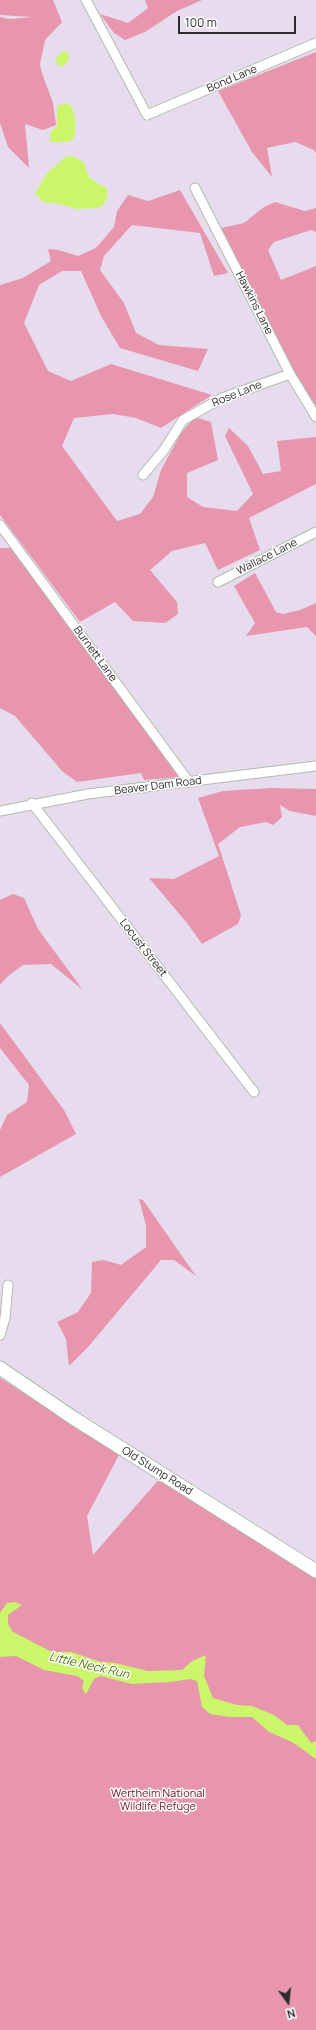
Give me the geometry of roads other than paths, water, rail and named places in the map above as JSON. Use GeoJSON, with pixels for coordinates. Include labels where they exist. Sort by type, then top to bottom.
{"type":"FeatureCollection","features":[{"type":"Feature","properties":{"kind":"street","name":"Bond Lane"},"geometry":{"type":"LineString","coordinates":[[86,0],[147,115],[316,43]]}},
{"type":"Feature","properties":{"kind":"street","name":"Hawkins Lane"},"geometry":{"type":"LineString","coordinates":[[195,188],[290,374],[316,417]]}},
{"type":"Feature","properties":{"kind":"street","name":"Rose Lane"},"geometry":{"type":"LineString","coordinates":[[143,475],[164,450],[183,420],[222,398],[290,374]]}},
{"type":"Feature","properties":{"kind":"street","name":"Burnett Lane"},"geometry":{"type":"LineString","coordinates":[[0,525],[189,782]]}},
{"type":"Feature","properties":{"kind":"street","name":"Wallace Lane"},"geometry":{"type":"LineString","coordinates":[[218,582],[316,532]]}},
{"type":"Feature","properties":{"kind":"street","name":"Beaver Dam Road"},"geometry":{"type":"LineString","coordinates":[[0,810],[88,794],[316,766]]}},
{"type":"Feature","properties":{"kind":"street","name":"Locust Street"},"geometry":{"type":"LineString","coordinates":[[32,803],[254,1092]]}},
{"type":"Feature","properties":{"kind":"street"},"geometry":{"type":"LineString","coordinates":[[0,1335],[5,1318],[8,1285]]}},
{"type":"Feature","properties":{"kind":"street","name":"Old Stump Road"},"geometry":{"type":"LineString","coordinates":[[0,1368],[75,1419],[316,1571]]}},
{"type":"Feature","properties":{"kind":"water"},"geometry":{"type":"Polygon","coordinates":[[[67,51],[69,57],[67,62],[63,66],[59,66],[55,60],[61,52],[67,51]]]}},
{"type":"Feature","properties":{"kind":"water"},"geometry":{"type":"Polygon","coordinates":[[[67,103],[72,107],[75,118],[75,135],[72,140],[68,142],[51,142],[50,136],[52,130],[57,126],[57,106],[67,103]]]}},
{"type":"Feature","properties":{"kind":"water"},"geometry":{"type":"Polygon","coordinates":[[[67,156],[75,157],[83,162],[89,177],[100,185],[107,187],[107,199],[103,205],[97,208],[76,209],[56,203],[42,201],[35,193],[47,173],[67,156]]]}},
{"type":"Feature","properties":{"kind":"water","name":"Little Neck Run"},"geometry":{"type":"Polygon","coordinates":[[[15,1602],[22,1605],[8,1615],[8,1624],[13,1632],[52,1652],[71,1652],[101,1662],[115,1663],[148,1671],[182,1670],[192,1661],[206,1655],[204,1676],[213,1698],[237,1705],[252,1706],[274,1715],[287,1725],[298,1725],[311,1743],[316,1741],[316,1759],[292,1742],[269,1732],[252,1717],[229,1717],[210,1714],[202,1707],[197,1681],[190,1679],[170,1682],[132,1684],[100,1676],[94,1679],[86,1694],[82,1688],[84,1681],[77,1676],[44,1670],[16,1656],[0,1657],[0,1613],[7,1603],[15,1602]]]}},
{"type":"Feature","properties":{"kind":"park label","name":"Wertheim National Wildlife Refuge"},"geometry":{"type":"Point","coordinates":[158,1800]}}]}
